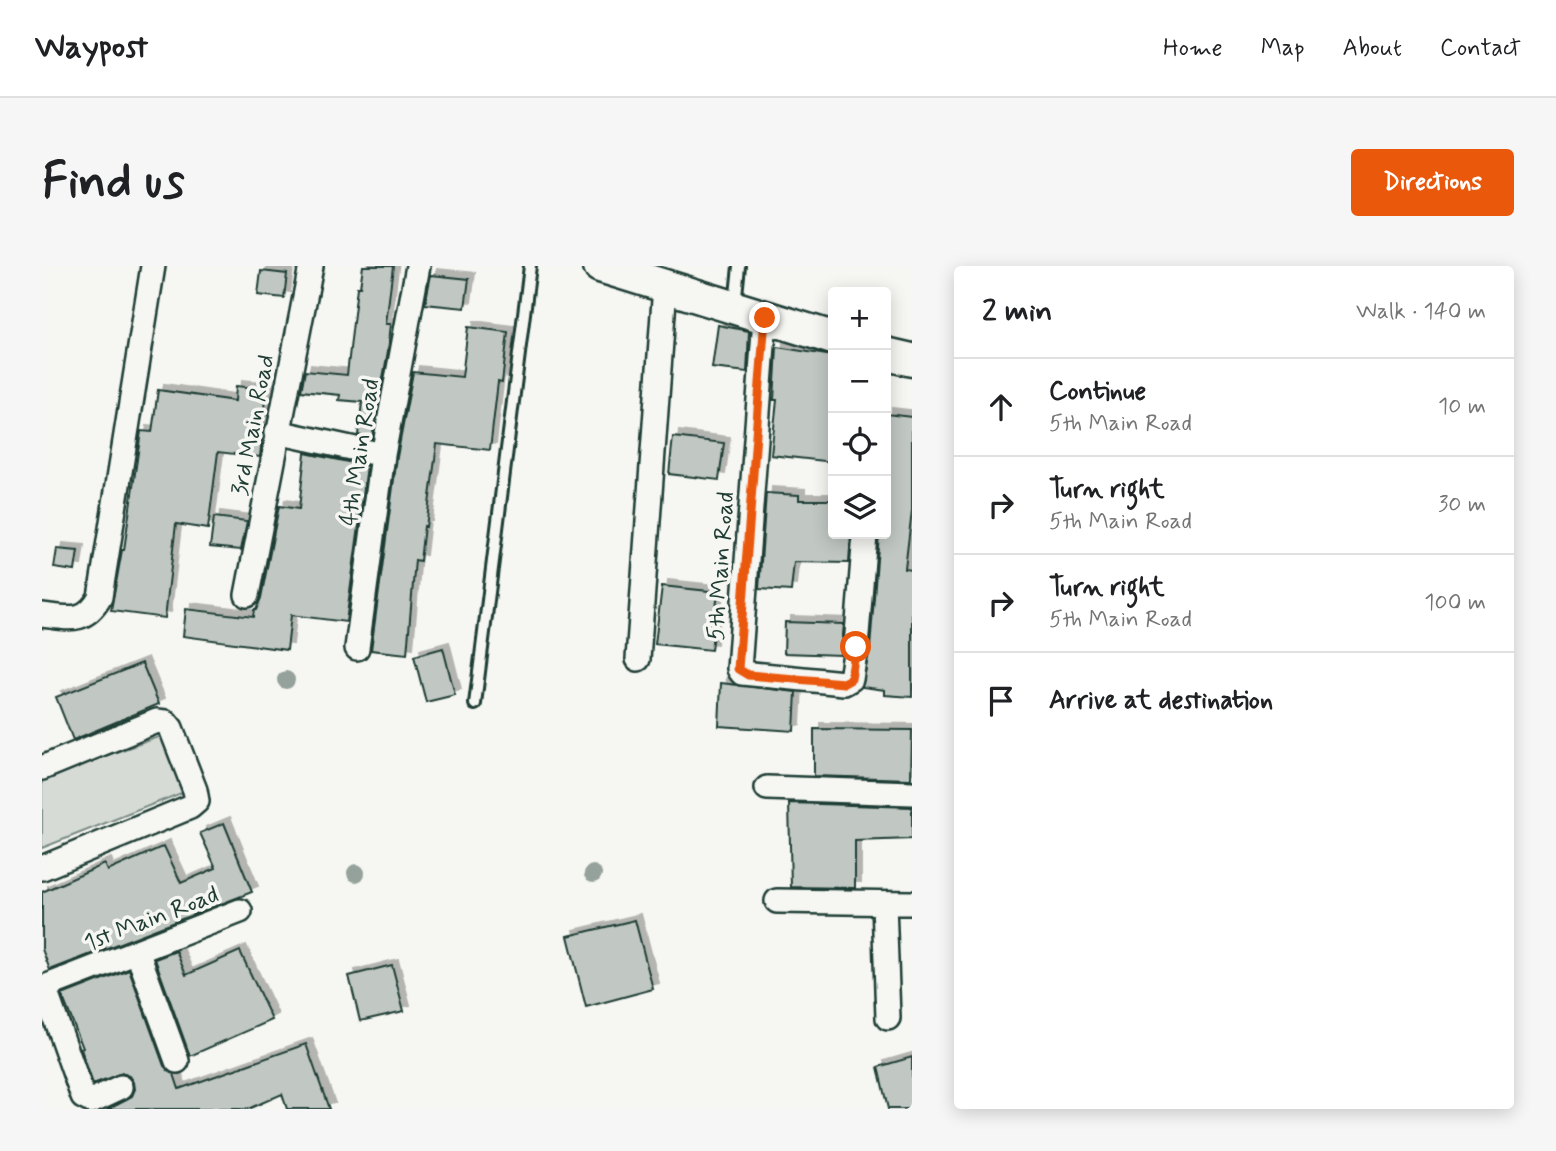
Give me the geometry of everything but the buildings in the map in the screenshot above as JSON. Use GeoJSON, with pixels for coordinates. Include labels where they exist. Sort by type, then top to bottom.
{"type":"FeatureCollection","features":[{"type":"Feature","properties":{"kind":"street"},"geometry":{"type":"LineString","coordinates":[[42,615],[78,618],[93,610],[100,597],[153,266]]}},
{"type":"Feature","properties":{"kind":"street","name":"3rd Main Road"},"geometry":{"type":"LineString","coordinates":[[247,595],[311,266]]}},
{"type":"Feature","properties":{"kind":"street","name":"4th Main Road"},"geometry":{"type":"LineString","coordinates":[[357,648],[383,455],[418,266]]}},
{"type":"Feature","properties":{"kind":"street"},"geometry":{"type":"LineString","coordinates":[[600,266],[828,337]]}},
{"type":"Feature","properties":{"kind":"street"},"geometry":{"type":"LineString","coordinates":[[638,659],[665,286]]}},
{"type":"Feature","properties":{"kind":"street","name":"5th Main Road"},"geometry":{"type":"LineString","coordinates":[[765,318],[738,669],[748,675],[844,683],[851,679],[865,539]]}},
{"type":"Feature","properties":{"kind":"street"},"geometry":{"type":"LineString","coordinates":[[891,355],[912,360]]}},
{"type":"Feature","properties":{"kind":"street"},"geometry":{"type":"LineString","coordinates":[[277,432],[383,455]]}},
{"type":"Feature","properties":{"kind":"street"},"geometry":{"type":"LineString","coordinates":[[42,768],[157,721],[166,722],[171,728],[197,801],[190,807],[42,868]]}},
{"type":"Feature","properties":{"kind":"street"},"geometry":{"type":"LineString","coordinates":[[767,788],[912,793]]}},
{"type":"Feature","properties":{"kind":"street"},"geometry":{"type":"LineString","coordinates":[[777,901],[912,903]]}},
{"type":"Feature","properties":{"kind":"street"},"geometry":{"type":"LineString","coordinates":[[884,903],[888,1018]]}},
{"type":"Feature","properties":{"kind":"street","name":"1st Main Road"},"geometry":{"type":"LineString","coordinates":[[43,988],[240,911]]}},
{"type":"Feature","properties":{"kind":"street"},"geometry":{"type":"LineString","coordinates":[[137,951],[177,1061]]}},
{"type":"Feature","properties":{"kind":"street"},"geometry":{"type":"LineString","coordinates":[[43,988],[82,1097],[91,1101],[121,1087]]}},
{"type":"Feature","properties":{"kind":"lane"},"geometry":{"type":"LineString","coordinates":[[475,704],[530,266]]}},
{"type":"Feature","properties":{"kind":"lane"},"geometry":{"type":"LineString","coordinates":[[735,308],[738,266]]}},
{"type":"Feature","properties":{"kind":"shaded area"},"geometry":{"type":"Polygon","coordinates":[[[162,736],[184,792],[42,848],[42,778],[162,736]]]}},
{"type":"Feature","properties":{"kind":"route"},"geometry":{"type":"LineString","coordinates":[[765,318],[738,669],[748,675],[844,683],[851,679],[856,647]]}}]}
